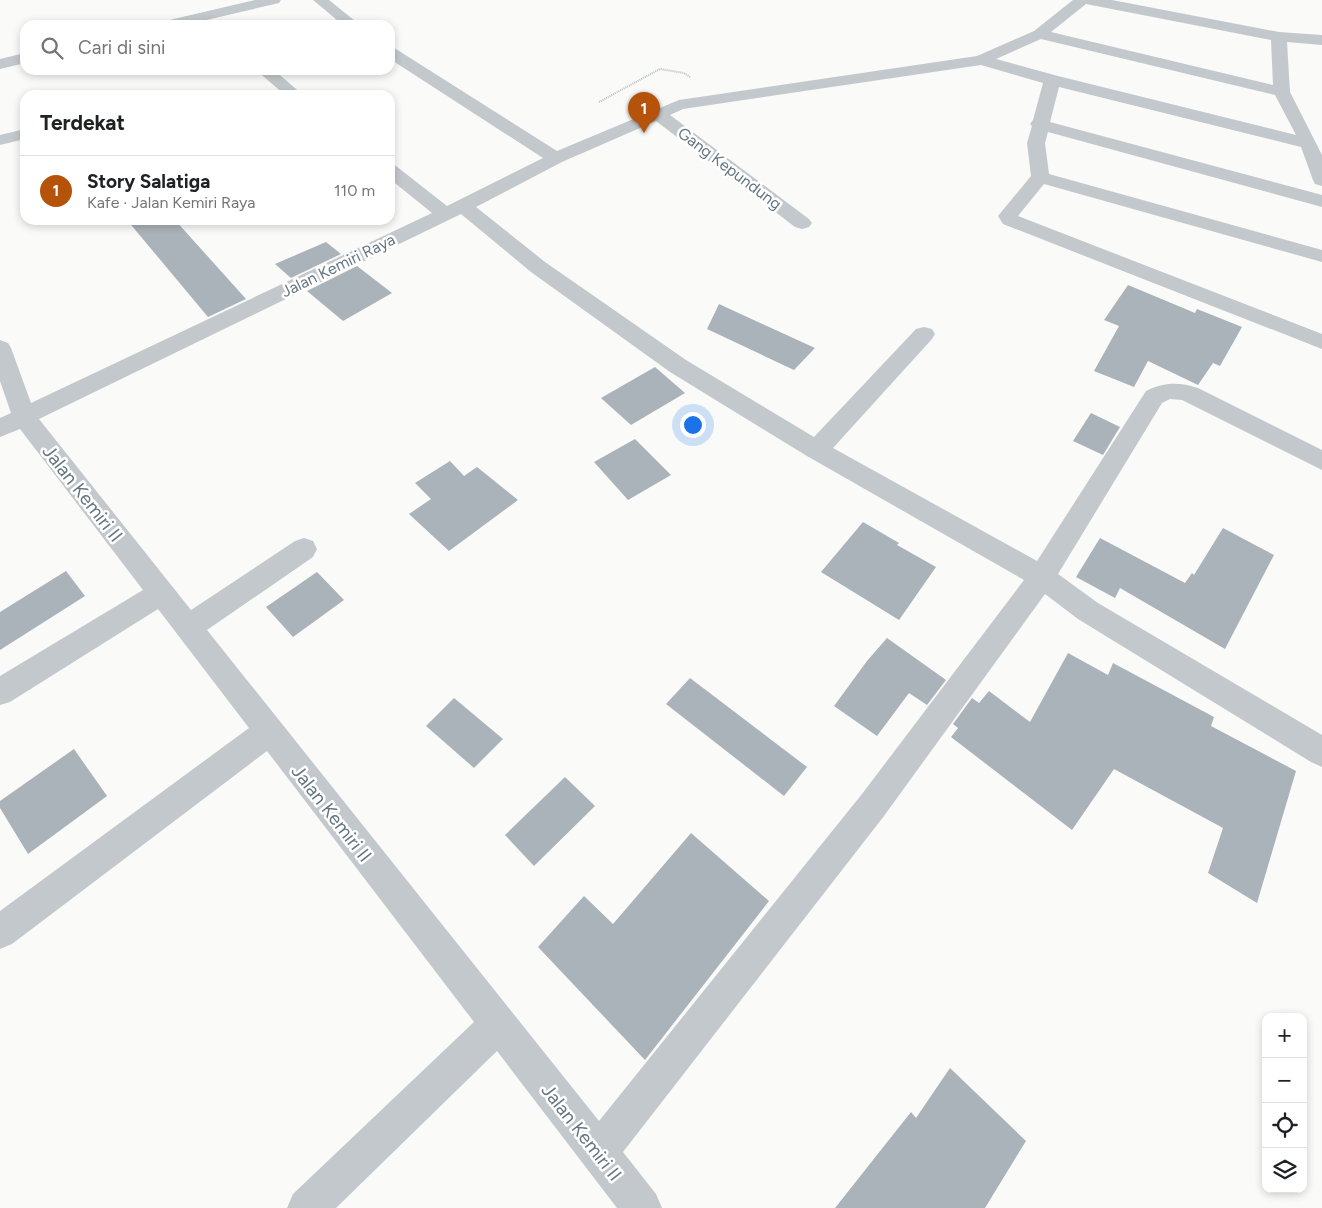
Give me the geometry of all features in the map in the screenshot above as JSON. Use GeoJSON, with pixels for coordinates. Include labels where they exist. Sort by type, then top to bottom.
{"type":"FeatureCollection","features":[{"type":"Feature","properties":{"kind":"street"},"geometry":{"type":"LineString","coordinates":[[205,20],[274,0]]}},
{"type":"Feature","properties":{"kind":"street"},"geometry":{"type":"LineString","coordinates":[[320,0],[346,20]]}},
{"type":"Feature","properties":{"kind":"street"},"geometry":{"type":"LineString","coordinates":[[981,60],[1039,34],[1082,0]]}},
{"type":"Feature","properties":{"kind":"street"},"geometry":{"type":"LineString","coordinates":[[1089,0],[1122,3],[1280,37],[1322,40]]}},
{"type":"Feature","properties":{"kind":"street"},"geometry":{"type":"LineString","coordinates":[[1039,34],[1282,92]]}},
{"type":"Feature","properties":{"kind":"street"},"geometry":{"type":"LineString","coordinates":[[1280,37],[1282,92],[1309,144],[1322,180]]}},
{"type":"Feature","properties":{"kind":"street"},"geometry":{"type":"LineString","coordinates":[[395,55],[556,158]]}},
{"type":"Feature","properties":{"kind":"street"},"geometry":{"type":"LineString","coordinates":[[0,64],[20,59]]}},
{"type":"Feature","properties":{"kind":"street"},"geometry":{"type":"LineString","coordinates":[[981,60],[1052,80],[1309,144]]}},
{"type":"Feature","properties":{"kind":"street","name":"Jalan Kemiri Raya"},"geometry":{"type":"LineString","coordinates":[[12,422],[454,210],[556,158],[679,105],[981,60]]}},
{"type":"Feature","properties":{"kind":"street"},"geometry":{"type":"LineString","coordinates":[[270,75],[289,90]]}},
{"type":"Feature","properties":{"kind":"street"},"geometry":{"type":"LineString","coordinates":[[1052,80],[1039,124],[1036,143],[1040,177],[1008,216],[1010,220],[1322,342]]}},
{"type":"Feature","properties":{"kind":"street","name":"Gang Kepundung"},"geometry":{"type":"LineString","coordinates":[[658,114],[802,223]]}},
{"type":"Feature","properties":{"kind":"street"},"geometry":{"type":"LineString","coordinates":[[1039,124],[1322,201]]}},
{"type":"Feature","properties":{"kind":"street"},"geometry":{"type":"LineString","coordinates":[[0,140],[20,135]]}},
{"type":"Feature","properties":{"kind":"street"},"geometry":{"type":"LineString","coordinates":[[395,173],[454,210],[538,267],[678,366],[816,450],[1042,577],[1088,611],[1322,752]]}},
{"type":"Feature","properties":{"kind":"street"},"geometry":{"type":"LineString","coordinates":[[1040,177],[1322,256]]}},
{"type":"Feature","properties":{"kind":"street"},"geometry":{"type":"LineString","coordinates":[[816,450],[924,334]]}},
{"type":"Feature","properties":{"kind":"street","name":"Jalan Kemiri II"},"geometry":{"type":"LineString","coordinates":[[0,348],[12,422],[161,593],[642,1208]]}},
{"type":"Feature","properties":{"kind":"street"},"geometry":{"type":"LineString","coordinates":[[598,1152],[873,805],[1042,577],[1154,397],[1166,390],[1178,390],[1190,394],[1322,461]]}},
{"type":"Feature","properties":{"kind":"street"},"geometry":{"type":"LineString","coordinates":[[188,627],[304,549]]}},
{"type":"Feature","properties":{"kind":"street"},"geometry":{"type":"LineString","coordinates":[[0,692],[161,593]]}},
{"type":"Feature","properties":{"kind":"street"},"geometry":{"type":"LineString","coordinates":[[0,932],[269,731]]}},
{"type":"Feature","properties":{"kind":"street"},"geometry":{"type":"LineString","coordinates":[[307,1208],[498,1024]]}},
{"type":"Feature","properties":{"kind":"path"},"geometry":{"type":"LineString","coordinates":[[599,102],[660,68],[684,73],[718,99]]}},
{"type":"Feature","properties":{"kind":"building"},"geometry":{"type":"Polygon","coordinates":[[[131,225],[179,225],[246,299],[208,317],[131,225]]]}},
{"type":"Feature","properties":{"kind":"building"},"geometry":{"type":"Polygon","coordinates":[[[326,242],[341,254],[291,278],[275,264],[326,242]]]}},
{"type":"Feature","properties":{"kind":"building"},"geometry":{"type":"Polygon","coordinates":[[[357,266],[392,293],[343,321],[307,291],[357,266]]]}},
{"type":"Feature","properties":{"kind":"building"},"geometry":{"type":"Polygon","coordinates":[[[1128,285],[1195,313],[1197,309],[1242,327],[1220,366],[1213,363],[1198,385],[1148,361],[1134,387],[1094,371],[1119,326],[1104,320],[1128,285]]]}},
{"type":"Feature","properties":{"kind":"building"},"geometry":{"type":"Polygon","coordinates":[[[719,304],[815,348],[794,370],[707,329],[719,304]]]}},
{"type":"Feature","properties":{"kind":"building"},"geometry":{"type":"Polygon","coordinates":[[[655,367],[685,393],[631,425],[601,398],[655,367]]]}},
{"type":"Feature","properties":{"kind":"building"},"geometry":{"type":"Polygon","coordinates":[[[1091,413],[1120,427],[1103,455],[1073,441],[1091,413]]]}},
{"type":"Feature","properties":{"kind":"building"},"geometry":{"type":"Polygon","coordinates":[[[635,439],[671,475],[628,500],[594,462],[635,439]]]}},
{"type":"Feature","properties":{"kind":"building"},"geometry":{"type":"Polygon","coordinates":[[[450,461],[464,476],[477,467],[518,500],[449,551],[409,514],[431,499],[415,483],[450,461]]]}},
{"type":"Feature","properties":{"kind":"building"},"geometry":{"type":"Polygon","coordinates":[[[863,522],[899,543],[897,545],[936,567],[899,620],[821,572],[863,522]]]}},
{"type":"Feature","properties":{"kind":"building"},"geometry":{"type":"Polygon","coordinates":[[[1223,528],[1274,555],[1225,649],[1120,588],[1115,598],[1076,577],[1100,538],[1185,583],[1192,573],[1194,575],[1223,528]]]}},
{"type":"Feature","properties":{"kind":"building"},"geometry":{"type":"Polygon","coordinates":[[[66,571],[85,596],[0,650],[0,612],[66,571]]]}},
{"type":"Feature","properties":{"kind":"building"},"geometry":{"type":"Polygon","coordinates":[[[317,572],[344,600],[293,637],[266,607],[317,572]]]}},
{"type":"Feature","properties":{"kind":"building"},"geometry":{"type":"Polygon","coordinates":[[[887,638],[946,680],[927,705],[909,693],[877,736],[834,706],[867,661],[887,638]]]}},
{"type":"Feature","properties":{"kind":"building"},"geometry":{"type":"Polygon","coordinates":[[[1068,653],[1108,675],[1113,663],[1214,717],[1211,726],[1296,771],[1257,903],[1208,873],[1223,828],[1114,769],[1072,830],[951,737],[958,728],[953,724],[972,698],[979,703],[989,691],[1030,722],[1068,653]]]}},
{"type":"Feature","properties":{"kind":"building"},"geometry":{"type":"Polygon","coordinates":[[[690,678],[807,767],[784,796],[666,704],[690,678]]]}},
{"type":"Feature","properties":{"kind":"building"},"geometry":{"type":"Polygon","coordinates":[[[454,698],[503,739],[474,768],[426,726],[454,698]]]}},
{"type":"Feature","properties":{"kind":"building"},"geometry":{"type":"Polygon","coordinates":[[[74,749],[107,796],[28,854],[0,808],[0,801],[74,749]]]}},
{"type":"Feature","properties":{"kind":"building"},"geometry":{"type":"Polygon","coordinates":[[[565,777],[595,806],[534,866],[505,835],[565,777]]]}},
{"type":"Feature","properties":{"kind":"building"},"geometry":{"type":"Polygon","coordinates":[[[691,833],[769,901],[645,1060],[538,947],[584,896],[613,924],[691,833]]]}},
{"type":"Feature","properties":{"kind":"building"},"geometry":{"type":"Polygon","coordinates":[[[950,1068],[1026,1141],[985,1208],[835,1208],[911,1112],[916,1118],[950,1068]]]}},
{"type":"Feature","properties":{"kind":"place","name":"Story Salatiga"},"geometry":{"type":"Point","coordinates":[644,133]}}]}
